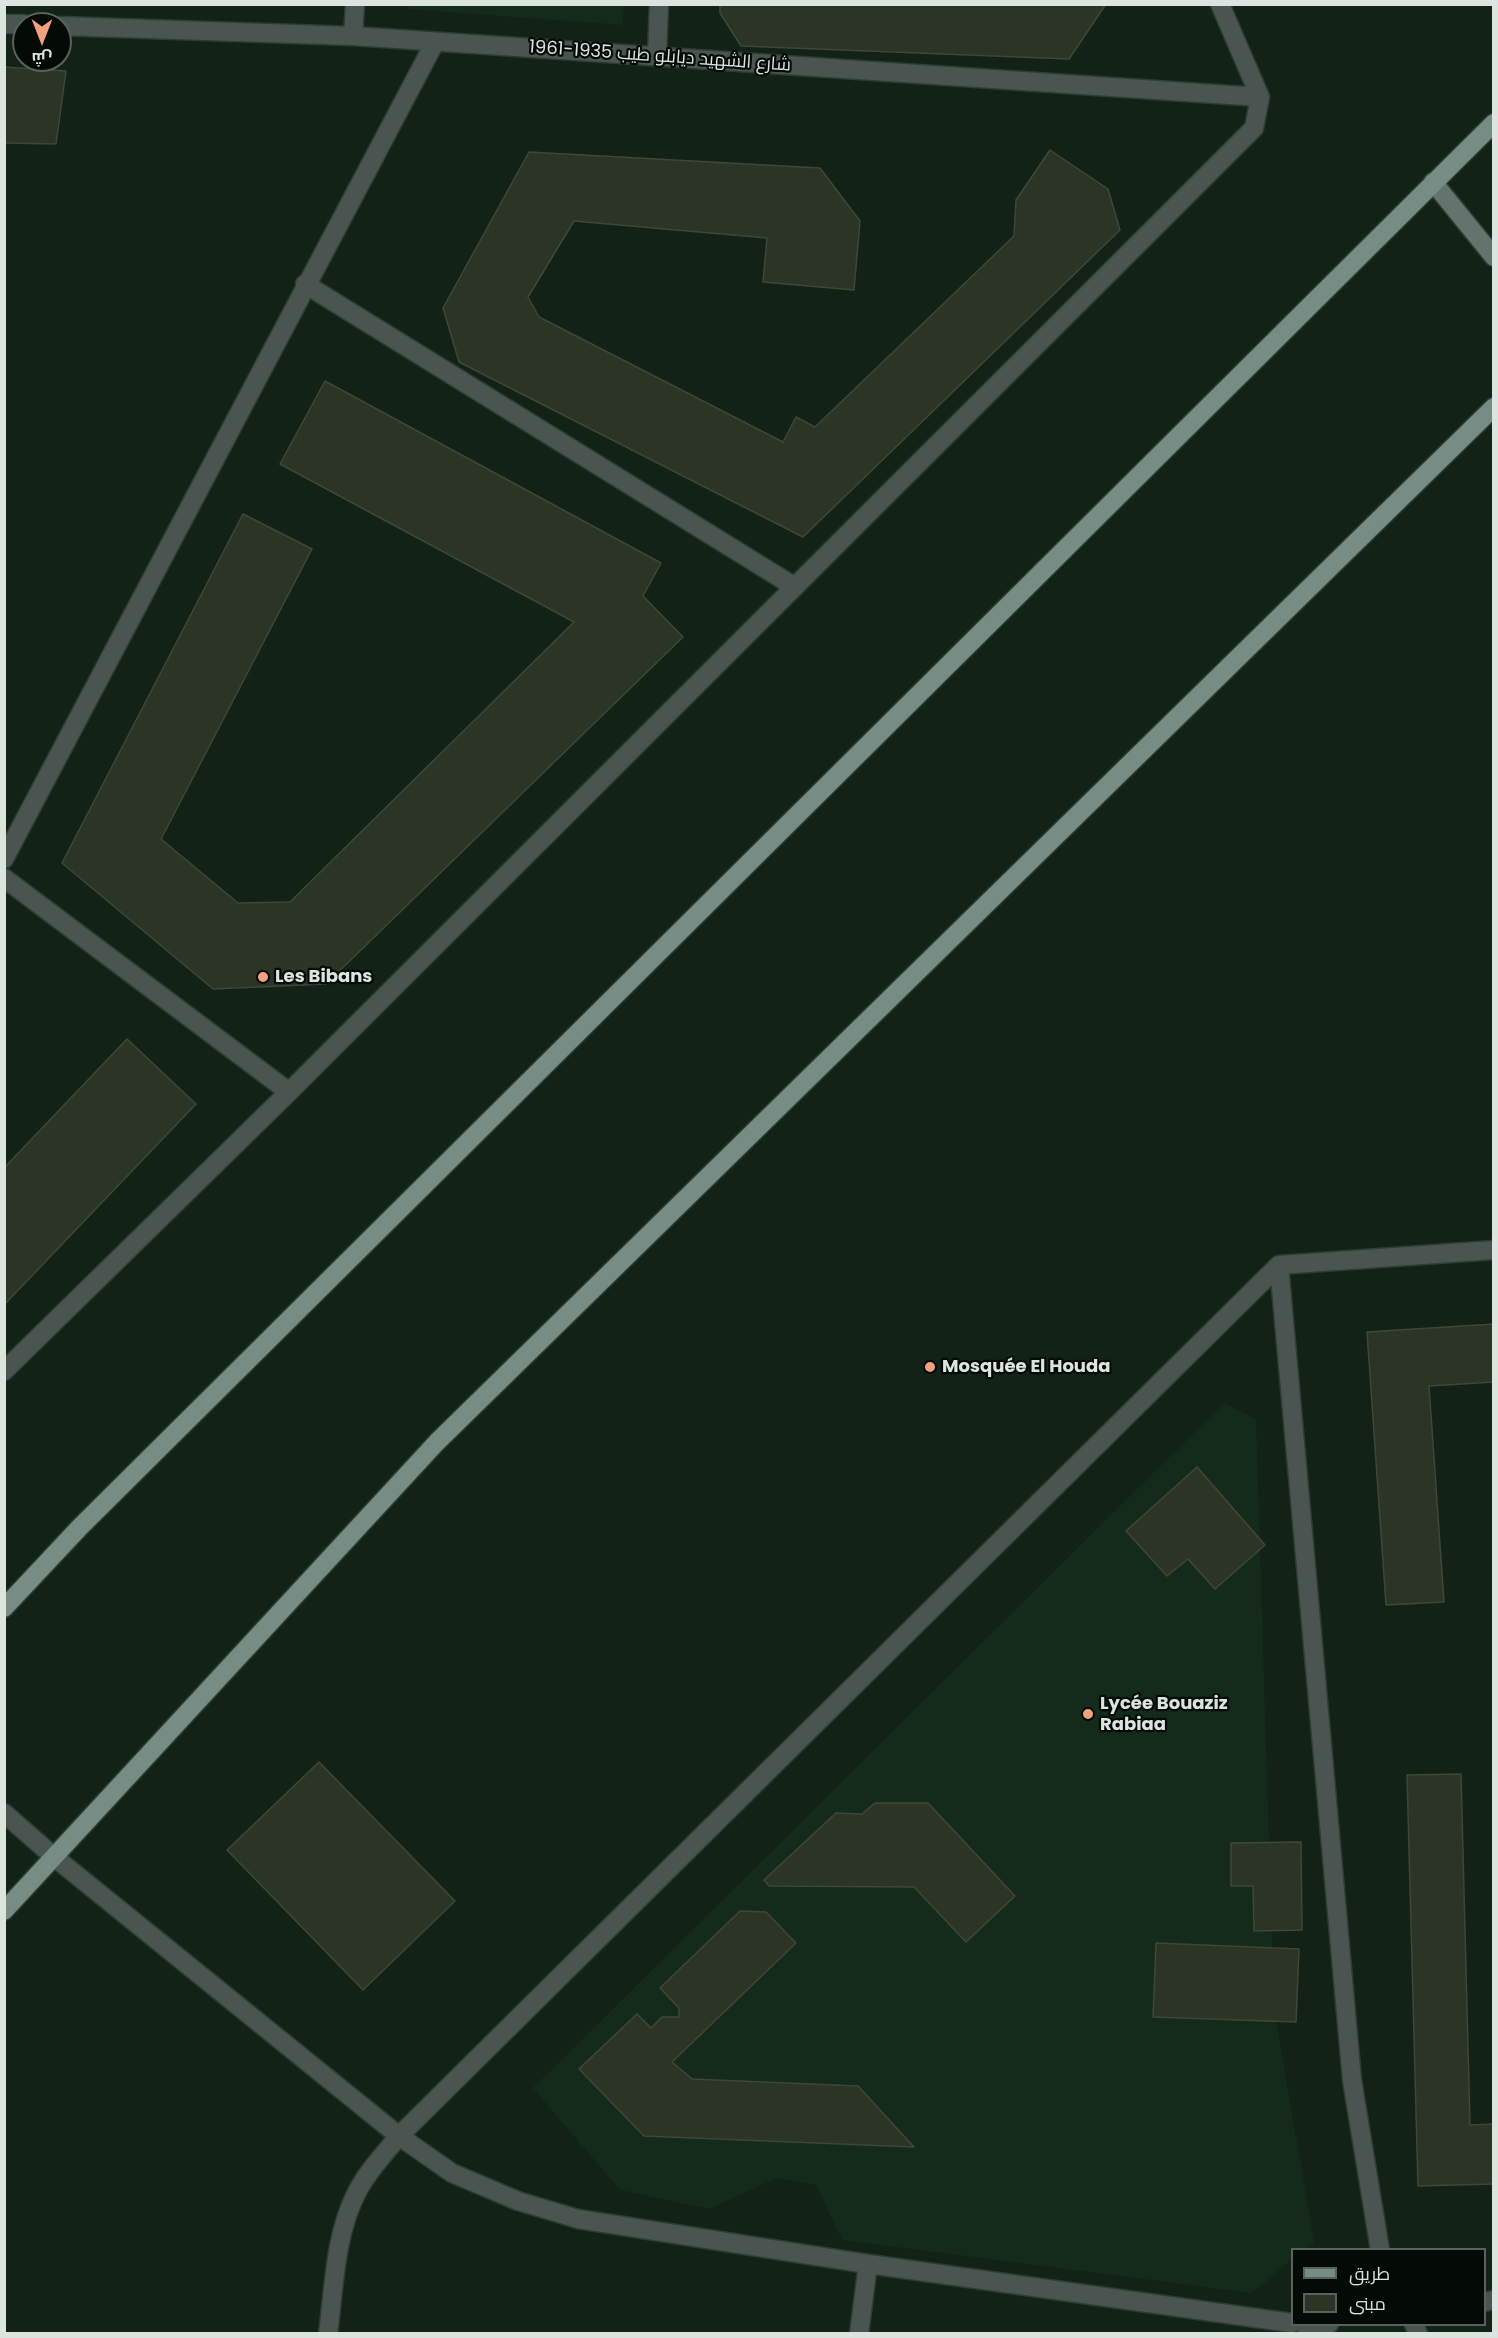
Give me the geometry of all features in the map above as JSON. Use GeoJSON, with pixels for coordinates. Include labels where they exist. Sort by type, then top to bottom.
{"type":"FeatureCollection","features":[{"type":"Feature","properties":{"kind":"main road"},"geometry":{"type":"LineString","coordinates":[[4,1608],[80,1527],[1494,123]]}},
{"type":"Feature","properties":{"kind":"main road"},"geometry":{"type":"LineString","coordinates":[[1433,182],[1494,257]]}},
{"type":"Feature","properties":{"kind":"main road"},"geometry":{"type":"LineString","coordinates":[[4,1911],[437,1442],[1494,407]]}},
{"type":"Feature","properties":{"kind":"street"},"geometry":{"type":"LineString","coordinates":[[353,36],[355,4]]}},
{"type":"Feature","properties":{"kind":"street"},"geometry":{"type":"LineString","coordinates":[[657,56],[659,4]]}},
{"type":"Feature","properties":{"kind":"street"},"geometry":{"type":"LineString","coordinates":[[4,1371],[289,1092],[1254,128],[1260,97],[1220,4]]}},
{"type":"Feature","properties":{"kind":"street","name":"شارع الشهيد ديابلو طيب 1935-1961"},"geometry":{"type":"LineString","coordinates":[[72,26],[353,36],[1260,97]]}},
{"type":"Feature","properties":{"kind":"street"},"geometry":{"type":"LineString","coordinates":[[4,859],[305,284],[435,42]]}},
{"type":"Feature","properties":{"kind":"street"},"geometry":{"type":"LineString","coordinates":[[305,284],[795,587]]}},
{"type":"Feature","properties":{"kind":"street"},"geometry":{"type":"LineString","coordinates":[[4,878],[289,1092]]}},
{"type":"Feature","properties":{"kind":"street"},"geometry":{"type":"LineString","coordinates":[[328,2334],[338,2254],[357,2190],[399,2136],[1279,1265],[1494,1250]]}},
{"type":"Feature","properties":{"kind":"street"},"geometry":{"type":"LineString","coordinates":[[1279,1265],[1352,2080],[1380,2248]]}},
{"type":"Feature","properties":{"kind":"street"},"geometry":{"type":"LineString","coordinates":[[4,1813],[53,1856],[399,2136],[452,2173],[518,2201],[578,2219],[868,2264],[1291,2323]]}},
{"type":"Feature","properties":{"kind":"street"},"geometry":{"type":"LineString","coordinates":[[859,2334],[868,2264]]}},
{"type":"Feature","properties":{"kind":"shaded area"},"geometry":{"type":"Polygon","coordinates":[[[408,4],[624,5],[622,25],[408,9],[408,4]]]}},
{"type":"Feature","properties":{"kind":"shaded area","name":"Lycée Bouaziz Rabiaa"},"geometry":{"type":"Polygon","coordinates":[[[1224,1403],[1256,1419],[1274,2008],[1314,2242],[1306,2248],[1291,2248],[1291,2260],[1252,2293],[842,2240],[816,2185],[777,2178],[709,2209],[620,2190],[533,2088],[1224,1403]]]}},
{"type":"Feature","properties":{"kind":"building"},"geometry":{"type":"Polygon","coordinates":[[[720,4],[1106,4],[1069,59],[741,46],[720,13],[720,4]]]}},
{"type":"Feature","properties":{"kind":"building"},"geometry":{"type":"Polygon","coordinates":[[[4,67],[12,68],[12,72],[66,72],[56,144],[4,143],[4,67]]]}},
{"type":"Feature","properties":{"kind":"building"},"geometry":{"type":"Polygon","coordinates":[[[1050,150],[1108,189],[1120,230],[803,537],[459,362],[443,308],[529,152],[820,168],[860,221],[854,290],[763,282],[767,238],[574,221],[528,297],[539,317],[783,442],[796,417],[815,427],[1014,236],[1016,200],[1050,150]]]}},
{"type":"Feature","properties":{"kind":"building"},"geometry":{"type":"Polygon","coordinates":[[[325,381],[661,563],[643,596],[683,637],[326,984],[213,989],[62,863],[243,514],[312,549],[161,839],[238,903],[290,902],[574,622],[280,464],[325,381]]]}},
{"type":"Feature","properties":{"kind":"building"},"geometry":{"type":"Polygon","coordinates":[[[127,1039],[196,1104],[4,1305],[4,1168],[127,1039]]]}},
{"type":"Feature","properties":{"kind":"building"},"geometry":{"type":"Polygon","coordinates":[[[1494,1324],[1494,1382],[1429,1386],[1444,1602],[1386,1605],[1367,1332],[1494,1324]]]}},
{"type":"Feature","properties":{"kind":"building"},"geometry":{"type":"Polygon","coordinates":[[[1197,1467],[1265,1545],[1215,1589],[1188,1559],[1167,1576],[1126,1531],[1197,1467]]]}},
{"type":"Feature","properties":{"kind":"building"},"geometry":{"type":"Polygon","coordinates":[[[319,1762],[455,1901],[363,1990],[227,1850],[319,1762]]]}},
{"type":"Feature","properties":{"kind":"building"},"geometry":{"type":"Polygon","coordinates":[[[1461,1774],[1470,2125],[1494,2124],[1494,2184],[1418,2186],[1407,1775],[1461,1774]]]}},
{"type":"Feature","properties":{"kind":"building"},"geometry":{"type":"Polygon","coordinates":[[[875,1803],[928,1803],[1015,1896],[966,1942],[914,1887],[769,1886],[764,1880],[836,1813],[862,1814],[875,1803]]]}},
{"type":"Feature","properties":{"kind":"building"},"geometry":{"type":"Polygon","coordinates":[[[1301,1842],[1302,1930],[1254,1931],[1253,1886],[1231,1886],[1231,1843],[1301,1842]]]}},
{"type":"Feature","properties":{"kind":"building"},"geometry":{"type":"Polygon","coordinates":[[[740,1911],[766,1912],[796,1943],[672,2062],[692,2079],[858,2086],[914,2147],[644,2136],[579,2069],[637,2014],[651,2028],[662,2017],[679,2017],[679,2008],[660,1988],[740,1911]]]}},
{"type":"Feature","properties":{"kind":"building"},"geometry":{"type":"Polygon","coordinates":[[[1156,1943],[1299,1949],[1296,2022],[1153,2017],[1156,1943]]]}},
{"type":"Feature","properties":{"kind":"place","name":"Les Bibans"},"geometry":{"type":"Point","coordinates":[263,977]}},
{"type":"Feature","properties":{"kind":"place","name":"Mosquée El Houda"},"geometry":{"type":"Point","coordinates":[930,1367]}},
{"type":"Feature","properties":{"kind":"place","name":"Lycée Bouaziz Rabiaa"},"geometry":{"type":"Point","coordinates":[1088,1714]}}]}
